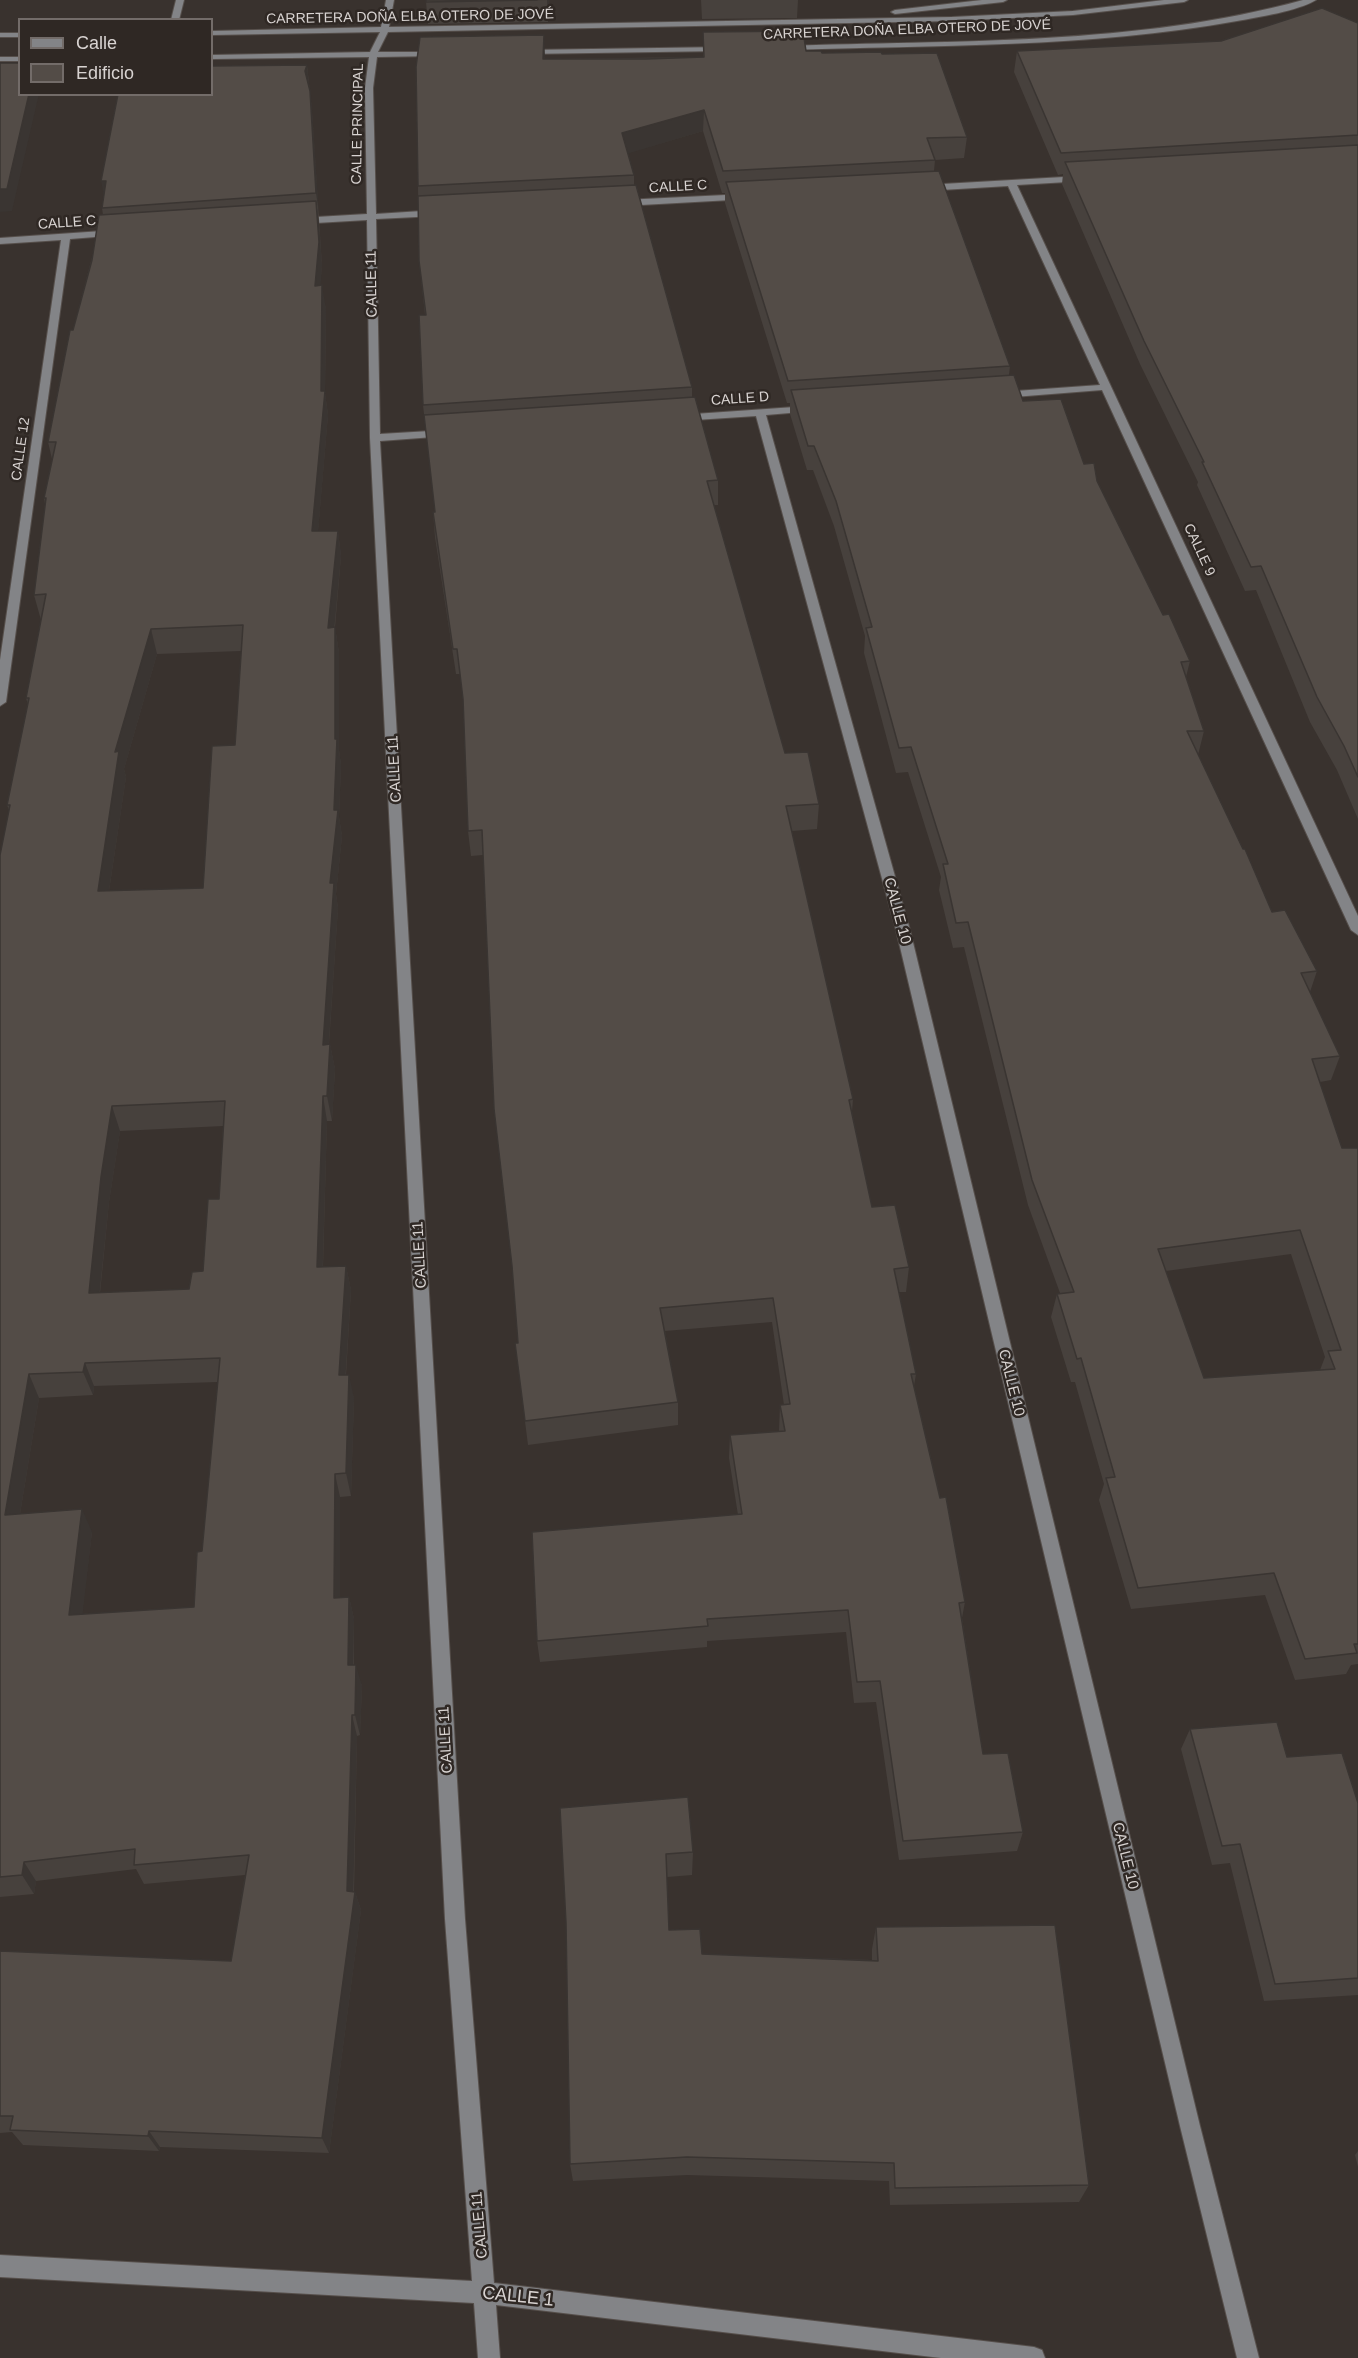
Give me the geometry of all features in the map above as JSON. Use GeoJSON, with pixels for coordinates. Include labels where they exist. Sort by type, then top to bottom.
{"type":"FeatureCollection","features":[{"type":"Feature","properties":{"kind":"street"},"geometry":{"type":"LineString","coordinates":[[176,18],[180,0]]}},
{"type":"Feature","properties":{"kind":"street","name":"CALLE PRINCIPAL"},"geometry":{"type":"LineString","coordinates":[[370,216],[369,87],[373,55],[384,32],[390,0]]}},
{"type":"Feature","properties":{"kind":"street"},"geometry":{"type":"LineString","coordinates":[[835,22],[894,12],[1003,0]]}},
{"type":"Feature","properties":{"kind":"street","name":"CARRETERA DOÑA ELBA OTERO DE JOVÉ"},"geometry":{"type":"LineString","coordinates":[[213,33],[384,32],[952,20],[1073,13],[1184,0]]}},
{"type":"Feature","properties":{"kind":"street","name":"CARRETERA DOÑA ELBA OTERO DE JOVÉ"},"geometry":{"type":"LineString","coordinates":[[776,48],[965,43],[1106,36],[1202,24],[1276,11],[1312,0]]}},
{"type":"Feature","properties":{"kind":"street"},"geometry":{"type":"LineString","coordinates":[[0,35],[18,35]]}},
{"type":"Feature","properties":{"kind":"street"},"geometry":{"type":"LineString","coordinates":[[515,53],[729,49]]}},
{"type":"Feature","properties":{"kind":"street"},"geometry":{"type":"LineString","coordinates":[[213,57],[444,54]]}},
{"type":"Feature","properties":{"kind":"street"},"geometry":{"type":"LineString","coordinates":[[0,59],[18,59]]}},
{"type":"Feature","properties":{"kind":"street"},"geometry":{"type":"LineString","coordinates":[[916,188],[1095,178]]}},
{"type":"Feature","properties":{"kind":"street","name":"CALLE 9"},"geometry":{"type":"LineString","coordinates":[[1011,183],[1358,930]]}},
{"type":"Feature","properties":{"kind":"street","name":"CALLE C"},"geometry":{"type":"LineString","coordinates":[[608,204],[762,196]]}},
{"type":"Feature","properties":{"kind":"street"},"geometry":{"type":"LineString","coordinates":[[289,222],[442,213]]}},
{"type":"Feature","properties":{"kind":"street","name":"CALLE 11"},"geometry":{"type":"LineString","coordinates":[[370,216],[375,438],[455,1919],[489,2358]]}},
{"type":"Feature","properties":{"kind":"street","name":"CALLE C"},"geometry":{"type":"LineString","coordinates":[[0,241],[125,233]]}},
{"type":"Feature","properties":{"kind":"street","name":"CALLE 12"},"geometry":{"type":"LineString","coordinates":[[0,702],[66,237]]}},
{"type":"Feature","properties":{"kind":"street"},"geometry":{"type":"LineString","coordinates":[[987,396],[1107,387]]}},
{"type":"Feature","properties":{"kind":"street","name":"CALLE D"},"geometry":{"type":"LineString","coordinates":[[667,419],[820,408]]}},
{"type":"Feature","properties":{"kind":"street","name":"CALLE 10"},"geometry":{"type":"LineString","coordinates":[[760,412],[903,930],[1187,2115],[1248,2358]]}},
{"type":"Feature","properties":{"kind":"street"},"geometry":{"type":"LineString","coordinates":[[375,438],[457,432]]}},
{"type":"Feature","properties":{"kind":"street","name":"CALLE 1"},"geometry":{"type":"LineString","coordinates":[[0,2266],[485,2293],[1034,2358]]}},
{"type":"Feature","properties":{"kind":"building"},"geometry":{"type":"Polygon","coordinates":[[[426,0],[537,0],[426,2],[426,0]]]}},
{"type":"Feature","properties":{"kind":"building"},"geometry":{"type":"Polygon","coordinates":[[[1322,8],[1358,23],[1358,135],[1061,153],[1017,51],[1221,41],[1322,8]]]}},
{"type":"Feature","properties":{"kind":"building"},"geometry":{"type":"Polygon","coordinates":[[[803,31],[806,51],[881,52],[882,54],[937,53],[967,137],[927,138],[935,160],[723,171],[704,110],[622,133],[634,175],[418,186],[416,67],[420,37],[544,35],[543,59],[646,59],[704,57],[703,32],[803,31]]]}},
{"type":"Feature","properties":{"kind":"building"},"geometry":{"type":"Polygon","coordinates":[[[0,63],[18,63],[18,96],[29,96],[7,189],[0,189],[0,63]]]}},
{"type":"Feature","properties":{"kind":"building"},"geometry":{"type":"Polygon","coordinates":[[[307,65],[305,71],[310,91],[316,193],[102,208],[106,181],[101,181],[118,96],[213,96],[213,66],[307,65]]]}},
{"type":"Feature","properties":{"kind":"building"},"geometry":{"type":"Polygon","coordinates":[[[1358,145],[1358,777],[1317,697],[1261,566],[1251,567],[1202,462],[1204,462],[1144,341],[1065,162],[1358,145]]]}},
{"type":"Feature","properties":{"kind":"building"},"geometry":{"type":"Polygon","coordinates":[[[939,171],[1010,366],[788,381],[726,182],[939,171]]]}},
{"type":"Feature","properties":{"kind":"building"},"geometry":{"type":"Polygon","coordinates":[[[636,185],[692,387],[423,405],[419,315],[426,315],[419,261],[418,196],[636,185]]]}},
{"type":"Feature","properties":{"kind":"building"},"geometry":{"type":"Polygon","coordinates":[[[316,201],[319,242],[315,286],[322,285],[321,391],[325,391],[312,531],[338,531],[328,628],[335,627],[335,739],[337,739],[334,810],[338,810],[330,883],[334,883],[323,1045],[330,1044],[327,1096],[323,1096],[317,1267],[346,1266],[339,1375],[349,1375],[346,1473],[335,1474],[334,1598],[349,1597],[348,1665],[356,1665],[355,1715],[352,1715],[347,1891],[355,1892],[322,2138],[149,2131],[148,2136],[10,2130],[13,2116],[0,2116],[0,1951],[231,1961],[249,1855],[134,1865],[135,1849],[24,1862],[22,1875],[0,1877],[0,855],[46,594],[34,595],[46,498],[44,498],[56,442],[48,442],[70,330],[73,330],[92,260],[99,215],[316,201]],[[243,625],[151,629],[115,752],[119,751],[98,891],[203,888],[212,746],[235,745],[243,625]],[[225,1101],[112,1106],[101,1177],[89,1293],[189,1289],[192,1272],[203,1271],[208,1199],[219,1199],[225,1101]],[[220,1358],[85,1363],[83,1372],[29,1374],[5,1515],[82,1509],[69,1615],[194,1607],[197,1552],[202,1551],[220,1358]]]}},
{"type":"Feature","properties":{"kind":"building"},"geometry":{"type":"Polygon","coordinates":[[[1014,375],[1023,401],[1061,399],[1084,464],[1094,463],[1097,481],[1163,615],[1169,614],[1190,661],[1181,662],[1204,731],[1187,731],[1245,849],[1272,912],[1285,910],[1317,971],[1301,973],[1340,1056],[1312,1059],[1342,1148],[1358,1148],[1358,1644],[1354,1644],[1357,1653],[1305,1659],[1274,1573],[1138,1588],[1106,1478],[1115,1477],[1081,1358],[1077,1359],[1057,1294],[1074,1292],[1032,1180],[968,922],[956,923],[943,864],[948,864],[911,747],[899,748],[866,628],[872,627],[836,501],[814,446],[808,446],[791,390],[1014,375]],[[1300,1230],[1158,1249],[1204,1378],[1335,1369],[1328,1351],[1341,1350],[1300,1230]]]}},
{"type":"Feature","properties":{"kind":"building"},"geometry":{"type":"Polygon","coordinates":[[[695,397],[718,480],[707,481],[785,753],[808,752],[819,804],[786,806],[853,1099],[849,1100],[872,1207],[895,1205],[909,1267],[894,1269],[916,1374],[911,1374],[940,1498],[946,1497],[965,1602],[959,1603],[983,1754],[1008,1753],[1023,1832],[903,1841],[880,1681],[857,1682],[848,1610],[707,1619],[708,1626],[537,1641],[532,1532],[742,1514],[730,1435],[785,1431],[780,1405],[790,1404],[773,1298],[660,1308],[678,1402],[525,1421],[515,1343],[518,1343],[512,1266],[494,1109],[482,830],[468,831],[463,699],[457,649],[453,649],[433,512],[435,512],[424,415],[695,397]]]}},
{"type":"Feature","properties":{"kind":"building"},"geometry":{"type":"Polygon","coordinates":[[[1277,1722],[1287,1757],[1342,1753],[1358,1803],[1358,1978],[1275,1984],[1240,1844],[1222,1846],[1190,1729],[1277,1722]]]}},
{"type":"Feature","properties":{"kind":"building"},"geometry":{"type":"Polygon","coordinates":[[[688,1797],[693,1852],[666,1854],[669,1930],[700,1929],[702,1954],[878,1961],[876,1927],[1055,1925],[1089,2185],[895,2188],[894,2163],[687,2157],[570,2164],[566,1923],[560,1808],[688,1797]]]}}]}
